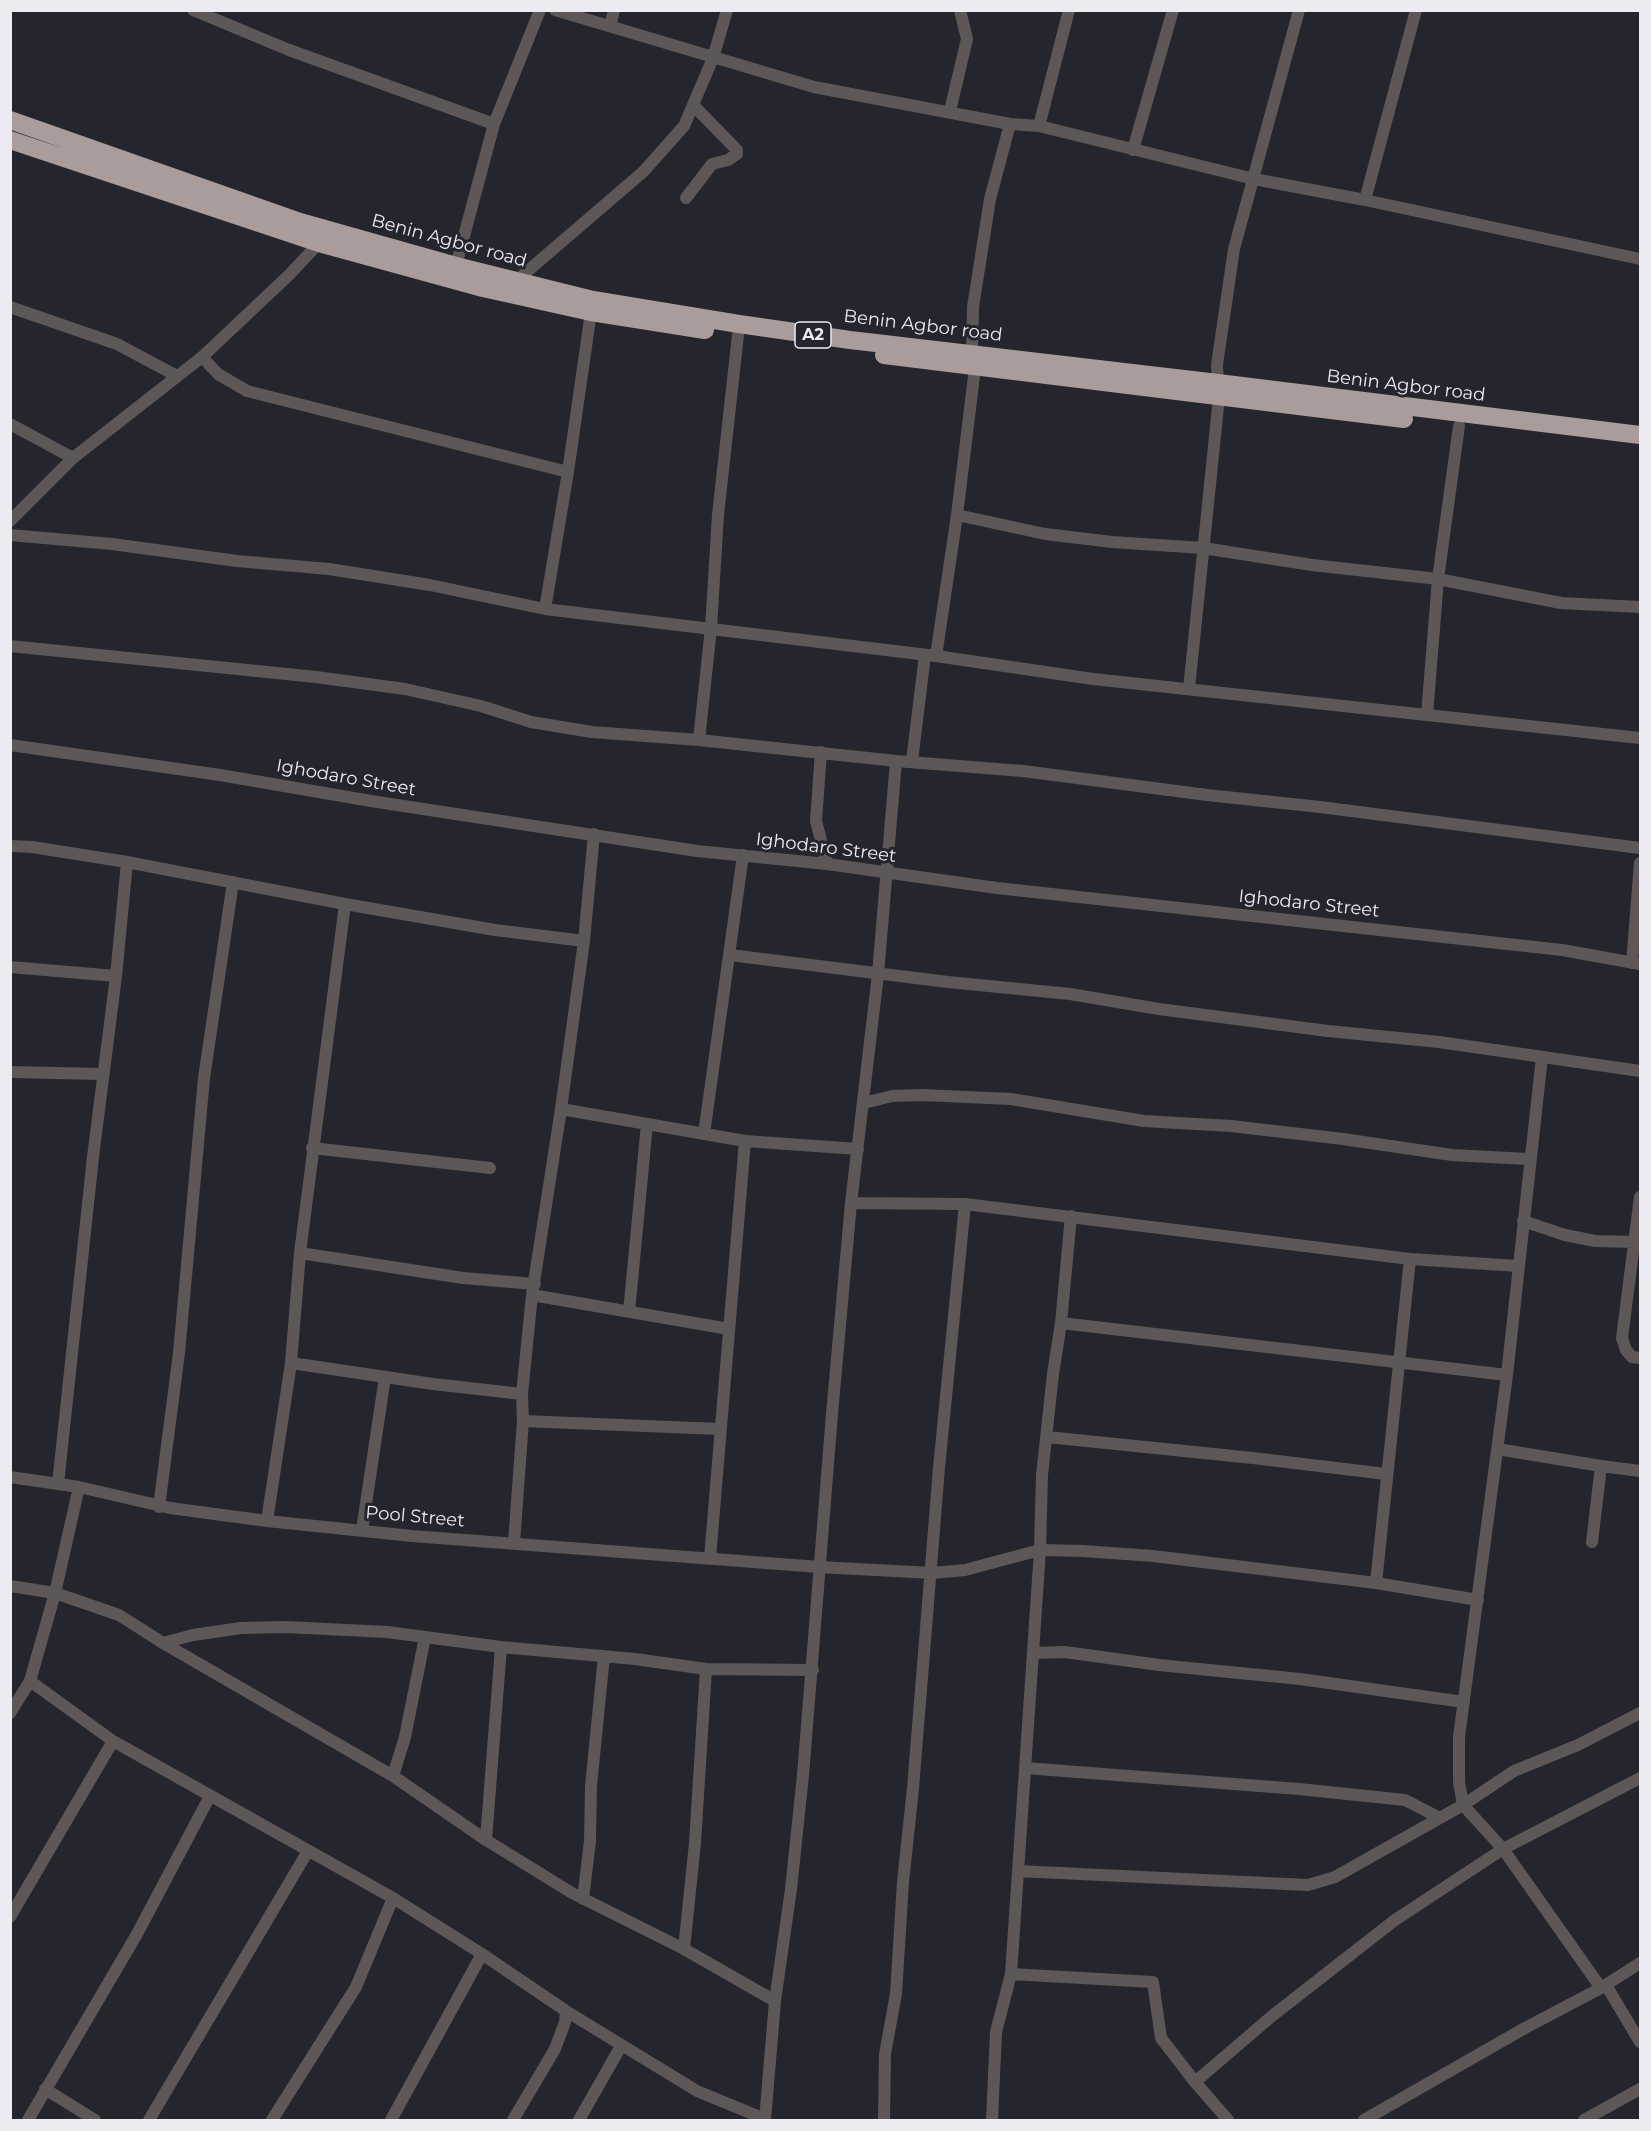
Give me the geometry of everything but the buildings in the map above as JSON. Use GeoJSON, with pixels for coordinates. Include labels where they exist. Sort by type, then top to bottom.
{"type":"FeatureCollection","features":[{"type":"Feature","properties":{"kind":"highway","name":"Benin Agbor road"},"geometry":{"type":"LineString","coordinates":[[10,120],[300,222],[516,281],[593,300],[973,360]]}},
{"type":"Feature","properties":{"kind":"highway"},"geometry":{"type":"LineString","coordinates":[[29,146],[36,128]]}},
{"type":"Feature","properties":{"kind":"highway","name":"Benin Agbor road"},"geometry":{"type":"LineString","coordinates":[[10,140],[319,243],[483,288],[660,325],[1219,390],[1641,435]]}},
{"type":"Feature","properties":{"kind":"highway","name":"Benin Agbor road"},"geometry":{"type":"LineString","coordinates":[[1219,390],[1459,426],[1641,448]]}},
{"type":"Feature","properties":{"kind":"street"},"geometry":{"type":"LineString","coordinates":[[193,10],[289,50],[494,124]]}},
{"type":"Feature","properties":{"kind":"street"},"geometry":{"type":"LineString","coordinates":[[456,266],[494,124],[540,10]]}},
{"type":"Feature","properties":{"kind":"street"},"geometry":{"type":"LineString","coordinates":[[555,10],[814,87],[1010,124],[1039,126],[1254,179],[1365,200],[1641,259]]}},
{"type":"Feature","properties":{"kind":"street"},"geometry":{"type":"LineString","coordinates":[[610,26],[614,10]]}},
{"type":"Feature","properties":{"kind":"street"},"geometry":{"type":"LineString","coordinates":[[516,281],[643,172],[684,126],[713,58],[727,10]]}},
{"type":"Feature","properties":{"kind":"street"},"geometry":{"type":"LineString","coordinates":[[950,111],[967,39],[960,10]]}},
{"type":"Feature","properties":{"kind":"street"},"geometry":{"type":"LineString","coordinates":[[1039,126],[1069,10]]}},
{"type":"Feature","properties":{"kind":"street"},"geometry":{"type":"LineString","coordinates":[[1133,150],[1173,10]]}},
{"type":"Feature","properties":{"kind":"street"},"geometry":{"type":"LineString","coordinates":[[1189,689],[1219,390],[1217,365],[1234,249],[1299,10]]}},
{"type":"Feature","properties":{"kind":"street"},"geometry":{"type":"LineString","coordinates":[[1365,200],[1416,10]]}},
{"type":"Feature","properties":{"kind":"street"},"geometry":{"type":"LineString","coordinates":[[686,198],[712,164],[728,160],[737,154],[737,150],[693,105]]}},
{"type":"Feature","properties":{"kind":"street"},"geometry":{"type":"LineString","coordinates":[[912,761],[957,515],[973,360],[973,307],[990,199],[1010,124]]}},
{"type":"Feature","properties":{"kind":"street"},"geometry":{"type":"LineString","coordinates":[[10,521],[73,458],[201,357],[289,275],[319,243]]}},
{"type":"Feature","properties":{"kind":"street"},"geometry":{"type":"LineString","coordinates":[[10,308],[117,344],[177,376]]}},
{"type":"Feature","properties":{"kind":"street"},"geometry":{"type":"LineString","coordinates":[[545,609],[591,312]]}},
{"type":"Feature","properties":{"kind":"street"},"geometry":{"type":"LineString","coordinates":[[699,740],[711,628],[718,515],[738,335]]}},
{"type":"Feature","properties":{"kind":"street"},"geometry":{"type":"LineString","coordinates":[[201,357],[218,374],[247,391],[568,472]]}},
{"type":"Feature","properties":{"kind":"street"},"geometry":{"type":"LineString","coordinates":[[10,424],[73,458]]}},
{"type":"Feature","properties":{"kind":"street"},"geometry":{"type":"LineString","coordinates":[[1427,714],[1438,579],[1459,426]]}},
{"type":"Feature","properties":{"kind":"street"},"geometry":{"type":"LineString","coordinates":[[957,515],[1045,534],[1112,542],[1203,548],[1312,566],[1438,579],[1561,603],[1641,607]]}},
{"type":"Feature","properties":{"kind":"street"},"geometry":{"type":"LineString","coordinates":[[10,535],[112,544],[237,561],[328,569],[430,585],[545,609],[931,655],[1093,678],[1641,738]]}},
{"type":"Feature","properties":{"kind":"street"},"geometry":{"type":"LineString","coordinates":[[10,646],[316,677],[405,689],[480,706],[542,724],[592,732],[821,752],[896,762],[912,761],[1023,771],[1641,848]]}},
{"type":"Feature","properties":{"kind":"street","name":"Ighodaro Street"},"geometry":{"type":"LineString","coordinates":[[10,745],[179,769],[697,851],[827,864],[997,888],[1562,950],[1636,964]]}},
{"type":"Feature","properties":{"kind":"street"},"geometry":{"type":"LineString","coordinates":[[821,752],[816,821],[827,864]]}},
{"type":"Feature","properties":{"kind":"street"},"geometry":{"type":"LineString","coordinates":[[30,1681],[113,1741],[393,1898],[621,2046],[697,2091],[765,2120],[775,2001],[796,1844],[813,1670],[819,1567],[851,1203],[878,974],[896,762]]}},
{"type":"Feature","properties":{"kind":"street"},"geometry":{"type":"LineString","coordinates":[[514,1543],[523,1421],[522,1394],[534,1290],[584,941],[594,834]]}},
{"type":"Feature","properties":{"kind":"street"},"geometry":{"type":"LineString","coordinates":[[10,846],[32,847],[127,862],[495,930],[584,941]]}},
{"type":"Feature","properties":{"kind":"street"},"geometry":{"type":"LineString","coordinates":[[704,1134],[743,855]]}},
{"type":"Feature","properties":{"kind":"street"},"geometry":{"type":"LineString","coordinates":[[58,1484],[127,862]]}},
{"type":"Feature","properties":{"kind":"street"},"geometry":{"type":"LineString","coordinates":[[1636,964],[1641,863]]}},
{"type":"Feature","properties":{"kind":"street"},"geometry":{"type":"LineString","coordinates":[[159,1507],[179,1353],[204,1078],[233,882]]}},
{"type":"Feature","properties":{"kind":"street"},"geometry":{"type":"LineString","coordinates":[[267,1521],[291,1363],[312,1148],[345,904]]}},
{"type":"Feature","properties":{"kind":"street"},"geometry":{"type":"LineString","coordinates":[[729,955],[878,974],[1070,994],[1159,1009],[1328,1031],[1438,1042],[1641,1071]]}},
{"type":"Feature","properties":{"kind":"street"},"geometry":{"type":"LineString","coordinates":[[10,968],[116,976]]}},
{"type":"Feature","properties":{"kind":"street"},"geometry":{"type":"LineString","coordinates":[[1542,1057],[1507,1375],[1464,1702],[1460,1737],[1459,1782],[1463,1805],[1503,1849],[1604,1987],[1641,2042]]}},
{"type":"Feature","properties":{"kind":"street"},"geometry":{"type":"LineString","coordinates":[[10,1072],[102,1074]]}},
{"type":"Feature","properties":{"kind":"street"},"geometry":{"type":"LineString","coordinates":[[864,1103],[892,1096],[922,1095],[1011,1099],[1144,1121],[1231,1126],[1452,1155],[1529,1159]]}},
{"type":"Feature","properties":{"kind":"street"},"geometry":{"type":"LineString","coordinates":[[561,1109],[744,1141],[858,1149]]}},
{"type":"Feature","properties":{"kind":"street"},"geometry":{"type":"LineString","coordinates":[[629,1312],[647,1124]]}},
{"type":"Feature","properties":{"kind":"street"},"geometry":{"type":"LineString","coordinates":[[710,1558],[744,1141]]}},
{"type":"Feature","properties":{"kind":"street"},"geometry":{"type":"LineString","coordinates":[[312,1148],[490,1168]]}},
{"type":"Feature","properties":{"kind":"street"},"geometry":{"type":"LineString","coordinates":[[1641,1197],[1622,1338],[1626,1350],[1632,1356],[1641,1358]]}},
{"type":"Feature","properties":{"kind":"street"},"geometry":{"type":"LineString","coordinates":[[851,1203],[965,1204],[1410,1259],[1518,1266]]}},
{"type":"Feature","properties":{"kind":"street"},"geometry":{"type":"LineString","coordinates":[[884,2121],[885,2055],[896,1994],[903,1882],[932,1573],[939,1468],[965,1204]]}},
{"type":"Feature","properties":{"kind":"street"},"geometry":{"type":"LineString","coordinates":[[992,2121],[996,2032],[1011,1974],[1040,1550],[1042,1475],[1061,1323],[1071,1216]]}},
{"type":"Feature","properties":{"kind":"street"},"geometry":{"type":"LineString","coordinates":[[1523,1221],[1565,1236],[1595,1241],[1635,1242]]}},
{"type":"Feature","properties":{"kind":"street"},"geometry":{"type":"LineString","coordinates":[[300,1253],[534,1290],[629,1312],[729,1329]]}},
{"type":"Feature","properties":{"kind":"street"},"geometry":{"type":"LineString","coordinates":[[1376,1583],[1410,1259]]}},
{"type":"Feature","properties":{"kind":"street"},"geometry":{"type":"LineString","coordinates":[[1061,1323],[1507,1375]]}},
{"type":"Feature","properties":{"kind":"street"},"geometry":{"type":"LineString","coordinates":[[291,1363],[522,1394]]}},
{"type":"Feature","properties":{"kind":"street"},"geometry":{"type":"LineString","coordinates":[[362,1530],[385,1377]]}},
{"type":"Feature","properties":{"kind":"street"},"geometry":{"type":"LineString","coordinates":[[523,1421],[720,1429]]}},
{"type":"Feature","properties":{"kind":"street"},"geometry":{"type":"LineString","coordinates":[[1047,1437],[1386,1474]]}},
{"type":"Feature","properties":{"kind":"street"},"geometry":{"type":"LineString","coordinates":[[1497,1449],[1641,1471]]}},
{"type":"Feature","properties":{"kind":"street"},"geometry":{"type":"LineString","coordinates":[[1592,1542],[1601,1466]]}},
{"type":"Feature","properties":{"kind":"street","name":"Pool Street"},"geometry":{"type":"LineString","coordinates":[[10,1477],[80,1487],[159,1507],[412,1536],[819,1567],[932,1573],[965,1570],[1040,1550],[1153,1556],[1376,1583],[1478,1600]]}},
{"type":"Feature","properties":{"kind":"street"},"geometry":{"type":"LineString","coordinates":[[10,1713],[15,1699],[30,1681],[55,1593],[80,1487]]}},
{"type":"Feature","properties":{"kind":"street"},"geometry":{"type":"LineString","coordinates":[[10,1586],[55,1593],[119,1615],[163,1643],[393,1776],[486,1839],[583,1899],[684,1949],[775,2001]]}},
{"type":"Feature","properties":{"kind":"street"},"geometry":{"type":"LineString","coordinates":[[163,1643],[193,1635],[241,1628],[387,1632],[501,1647],[604,1656],[706,1670],[813,1670]]}},
{"type":"Feature","properties":{"kind":"street"},"geometry":{"type":"LineString","coordinates":[[393,1776],[405,1737],[425,1637]]}},
{"type":"Feature","properties":{"kind":"street"},"geometry":{"type":"LineString","coordinates":[[486,1839],[501,1647]]}},
{"type":"Feature","properties":{"kind":"street"},"geometry":{"type":"LineString","coordinates":[[1033,1653],[1065,1652],[1159,1665],[1300,1679],[1464,1702]]}},
{"type":"Feature","properties":{"kind":"street"},"geometry":{"type":"LineString","coordinates":[[583,1899],[590,1840],[591,1786],[604,1656]]}},
{"type":"Feature","properties":{"kind":"street"},"geometry":{"type":"LineString","coordinates":[[684,1949],[695,1843],[706,1670]]}},
{"type":"Feature","properties":{"kind":"street"},"geometry":{"type":"LineString","coordinates":[[1018,1871],[1308,1885],[1335,1877],[1463,1805],[1514,1771],[1578,1745],[1641,1713]]}},
{"type":"Feature","properties":{"kind":"street"},"geometry":{"type":"LineString","coordinates":[[10,1917],[113,1741]]}},
{"type":"Feature","properties":{"kind":"street"},"geometry":{"type":"LineString","coordinates":[[1025,1768],[1287,1788],[1405,1800],[1440,1818]]}},
{"type":"Feature","properties":{"kind":"street"},"geometry":{"type":"LineString","coordinates":[[1195,2082],[1272,2016],[1395,1920],[1503,1849],[1641,1778]]}},
{"type":"Feature","properties":{"kind":"street"},"geometry":{"type":"LineString","coordinates":[[27,2121],[137,1934],[210,1796]]}},
{"type":"Feature","properties":{"kind":"street"},"geometry":{"type":"LineString","coordinates":[[149,2121],[308,1851]]}},
{"type":"Feature","properties":{"kind":"street"},"geometry":{"type":"LineString","coordinates":[[272,2120],[356,1987],[393,1898]]}},
{"type":"Feature","properties":{"kind":"street"},"geometry":{"type":"LineString","coordinates":[[391,2121],[482,1954]]}},
{"type":"Feature","properties":{"kind":"street"},"geometry":{"type":"LineString","coordinates":[[1364,2121],[1525,2028],[1604,1987],[1641,1963]]}},
{"type":"Feature","properties":{"kind":"street"},"geometry":{"type":"LineString","coordinates":[[1011,1974],[1151,1981],[1154,1983],[1159,2033],[1195,2082],[1228,2121]]}},
{"type":"Feature","properties":{"kind":"street"},"geometry":{"type":"LineString","coordinates":[[513,2121],[555,2049],[565,2022],[566,2011]]}},
{"type":"Feature","properties":{"kind":"street"},"geometry":{"type":"LineString","coordinates":[[579,2121],[621,2046]]}},
{"type":"Feature","properties":{"kind":"street"},"geometry":{"type":"LineString","coordinates":[[1584,2121],[1641,2089]]}},
{"type":"Feature","properties":{"kind":"street"},"geometry":{"type":"LineString","coordinates":[[45,2090],[95,2121]]}}]}
